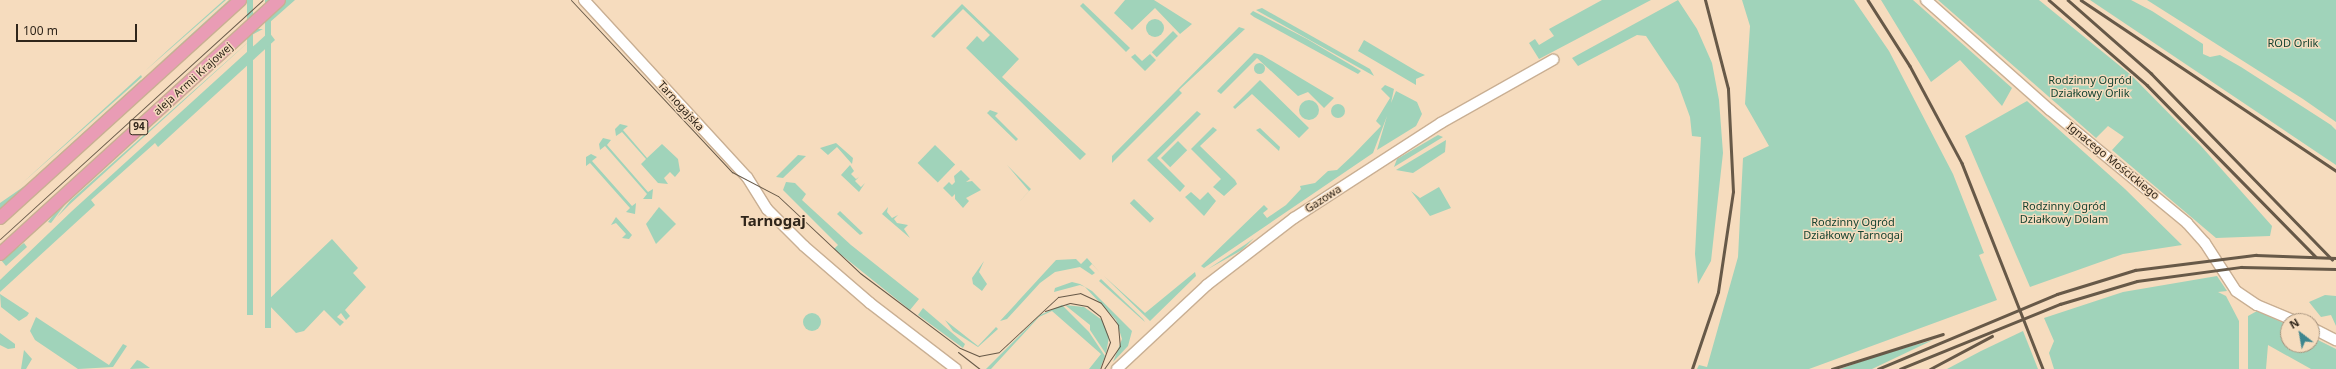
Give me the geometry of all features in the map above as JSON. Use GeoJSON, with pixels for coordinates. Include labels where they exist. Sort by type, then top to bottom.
{"type":"FeatureCollection","features":[{"type":"Feature","properties":{"kind":"main road","name":"94"},"geometry":{"type":"LineString","coordinates":[[0,218],[240,0]]}},
{"type":"Feature","properties":{"kind":"main road","name":"aleja Armii Krajowej"},"geometry":{"type":"LineString","coordinates":[[0,254],[279,0]]}},
{"type":"Feature","properties":{"kind":"street","name":"Tarnogajska"},"geometry":{"type":"LineString","coordinates":[[584,0],[747,177],[774,216],[852,289],[956,369]]}},
{"type":"Feature","properties":{"kind":"street","name":"Ignacego Mościckiego"},"geometry":{"type":"LineString","coordinates":[[1926,0],[2050,110],[2187,223],[2205,243],[2236,291],[2257,305],[2280,315]]}},
{"type":"Feature","properties":{"kind":"street","name":"Gazowa"},"geometry":{"type":"LineString","coordinates":[[1117,369],[1207,285],[1294,218],[1428,131],[1553,60]]}},
{"type":"Feature","properties":{"kind":"street"},"geometry":{"type":"LineString","coordinates":[[2320,332],[2336,340]]}},
{"type":"Feature","properties":{"kind":"green space"},"geometry":{"type":"Polygon","coordinates":[[[224,0],[226,0],[145,71],[169,49],[224,0]]]}},
{"type":"Feature","properties":{"kind":"green space"},"geometry":{"type":"Polygon","coordinates":[[[229,0],[232,0],[150,72],[229,0]]]}},
{"type":"Feature","properties":{"kind":"green space"},"geometry":{"type":"Polygon","coordinates":[[[247,0],[253,0],[253,315],[247,315],[247,0]]]}},
{"type":"Feature","properties":{"kind":"green space"},"geometry":{"type":"Polygon","coordinates":[[[265,0],[271,0],[271,328],[265,328],[265,0]]]}},
{"type":"Feature","properties":{"kind":"green space"},"geometry":{"type":"Polygon","coordinates":[[[286,0],[295,0],[269,23],[270,16],[286,0]]]}},
{"type":"Feature","properties":{"kind":"green space"},"geometry":{"type":"Polygon","coordinates":[[[1125,0],[1154,0],[1192,24],[1180,34],[1155,8],[1132,30],[1114,13],[1125,0]]]}},
{"type":"Feature","properties":{"kind":"green space"},"geometry":{"type":"Polygon","coordinates":[[[1602,0],[1651,0],[1539,59],[1529,43],[1535,39],[1539,45],[1554,36],[1549,29],[1602,0]]]}},
{"type":"Feature","properties":{"kind":"green space"},"geometry":{"type":"Polygon","coordinates":[[[1678,0],[1697,29],[1712,63],[1719,100],[1723,153],[1711,261],[1698,284],[1695,254],[1701,137],[1692,136],[1690,117],[1678,84],[1646,36],[1637,35],[1578,66],[1572,58],[1678,0]]]}},
{"type":"Feature","properties":{"kind":"green space","name":"Rodzinny Ogród Działkowy Tarnogaj"},"geometry":{"type":"Polygon","coordinates":[[[1742,0],[1854,0],[1889,51],[1953,174],[1984,253],[1979,255],[1997,300],[1809,369],[1697,369],[1699,365],[1707,367],[1738,257],[1743,158],[1769,146],[1745,104],[1750,26],[1742,0]]]}},
{"type":"Feature","properties":{"kind":"green space"},"geometry":{"type":"Polygon","coordinates":[[[1881,0],[1913,0],[2012,88],[2002,106],[1960,60],[1931,82],[1881,0]]]}},
{"type":"Feature","properties":{"kind":"green space","name":"Rodzinny Ogród Działkowy Orlik"},"geometry":{"type":"Polygon","coordinates":[[[1938,0],[2039,0],[2131,75],[2201,146],[2272,226],[2270,236],[2216,238],[2112,150],[2124,137],[2108,126],[2096,138],[1938,0]]]}},
{"type":"Feature","properties":{"kind":"green space"},"geometry":{"type":"Polygon","coordinates":[[[2090,0],[2131,0],[2152,11],[2203,44],[2203,54],[2210,57],[2220,55],[2331,125],[2336,130],[2336,165],[2090,0]]]}},
{"type":"Feature","properties":{"kind":"green space","name":"ROD Orlik"},"geometry":{"type":"Polygon","coordinates":[[[2147,0],[2336,0],[2336,122],[2303,99],[2147,0]]]}},
{"type":"Feature","properties":{"kind":"green space"},"geometry":{"type":"Polygon","coordinates":[[[1083,3],[1130,48],[1126,52],[1080,6],[1083,3]]]}},
{"type":"Feature","properties":{"kind":"green space"},"geometry":{"type":"Polygon","coordinates":[[[962,4],[1019,59],[1002,77],[1086,154],[1080,160],[966,48],[977,36],[983,42],[990,35],[963,9],[934,38],[931,36],[962,4]]]}},
{"type":"Feature","properties":{"kind":"green space"},"geometry":{"type":"Polygon","coordinates":[[[1262,8],[1370,69],[1374,76],[1256,10],[1262,8]]]}},
{"type":"Feature","properties":{"kind":"green space"},"geometry":{"type":"Polygon","coordinates":[[[1253,11],[1307,39],[1361,71],[1358,74],[1254,17],[1250,14],[1253,11]]]}},
{"type":"Feature","properties":{"kind":"green space"},"geometry":{"type":"Polygon","coordinates":[[[1155,19],[1161,22],[1164,28],[1161,34],[1155,37],[1149,34],[1146,28],[1149,22],[1155,19]]]}},
{"type":"Feature","properties":{"kind":"green space"},"geometry":{"type":"Polygon","coordinates":[[[1239,27],[1245,29],[1179,90],[1182,93],[1112,163],[1112,156],[1239,27]]]}},
{"type":"Feature","properties":{"kind":"green space"},"geometry":{"type":"Polygon","coordinates":[[[255,29],[263,29],[250,36],[67,202],[51,223],[48,222],[62,204],[255,29]]]}},
{"type":"Feature","properties":{"kind":"green space"},"geometry":{"type":"Polygon","coordinates":[[[1173,31],[1178,36],[1157,57],[1152,52],[1173,31]]]}},
{"type":"Feature","properties":{"kind":"green space"},"geometry":{"type":"Polygon","coordinates":[[[269,32],[275,40],[158,147],[155,143],[91,200],[95,205],[0,292],[0,280],[72,211],[269,32]]]}},
{"type":"Feature","properties":{"kind":"green space"},"geometry":{"type":"Polygon","coordinates":[[[255,36],[69,205],[57,217],[70,201],[255,36]]]}},
{"type":"Feature","properties":{"kind":"green space"},"geometry":{"type":"Polygon","coordinates":[[[1364,40],[1425,75],[1416,79],[1416,85],[1358,51],[1364,40]]]}},
{"type":"Feature","properties":{"kind":"green space"},"geometry":{"type":"Polygon","coordinates":[[[1254,53],[1262,55],[1334,98],[1324,108],[1308,92],[1298,96],[1257,58],[1221,94],[1217,91],[1254,53]]]}},
{"type":"Feature","properties":{"kind":"green space"},"geometry":{"type":"Polygon","coordinates":[[[1135,54],[1142,61],[1150,54],[1156,60],[1145,71],[1131,57],[1135,54]]]}},
{"type":"Feature","properties":{"kind":"green space"},"geometry":{"type":"Polygon","coordinates":[[[1259,62],[1263,64],[1265,68],[1263,72],[1259,74],[1255,72],[1253,68],[1255,64],[1259,62]]]}},
{"type":"Feature","properties":{"kind":"green space"},"geometry":{"type":"Polygon","coordinates":[[[141,75],[142,77],[20,185],[95,117],[141,75]]]}},
{"type":"Feature","properties":{"kind":"green space"},"geometry":{"type":"Polygon","coordinates":[[[141,80],[141,82],[0,210],[0,203],[26,185],[141,80]]]}},
{"type":"Feature","properties":{"kind":"green space"},"geometry":{"type":"Polygon","coordinates":[[[1260,80],[1309,128],[1299,138],[1252,94],[1235,109],[1233,107],[1260,80]]]}},
{"type":"Feature","properties":{"kind":"green space"},"geometry":{"type":"Polygon","coordinates":[[[1385,85],[1394,89],[1391,103],[1396,91],[1417,102],[1422,114],[1416,126],[1377,150],[1387,116],[1373,153],[1204,268],[1201,266],[1264,205],[1268,209],[1263,213],[1267,218],[1286,205],[1301,189],[1300,186],[1315,183],[1328,171],[1337,170],[1353,155],[1381,126],[1376,121],[1390,98],[1381,89],[1385,85]]]}},
{"type":"Feature","properties":{"kind":"green space"},"geometry":{"type":"Polygon","coordinates":[[[1309,100],[1316,103],[1319,110],[1316,117],[1309,120],[1302,117],[1299,110],[1302,103],[1309,100]]]}},
{"type":"Feature","properties":{"kind":"green space","name":"Rodzinny Ogród Działkowy Dolam"},"geometry":{"type":"Polygon","coordinates":[[[2027,101],[2125,189],[2182,245],[2123,254],[2030,287],[1965,136],[2027,101]]]}},
{"type":"Feature","properties":{"kind":"green space"},"geometry":{"type":"Polygon","coordinates":[[[1338,104],[1343,106],[1345,111],[1343,116],[1338,118],[1333,116],[1331,111],[1333,106],[1338,104]]]}},
{"type":"Feature","properties":{"kind":"green space"},"geometry":{"type":"Polygon","coordinates":[[[990,110],[998,113],[995,116],[1018,139],[1016,141],[987,113],[990,110]]]}},
{"type":"Feature","properties":{"kind":"green space"},"geometry":{"type":"Polygon","coordinates":[[[1197,111],[1201,114],[1157,158],[1185,186],[1180,192],[1147,160],[1197,111]]]}},
{"type":"Feature","properties":{"kind":"green space"},"geometry":{"type":"Polygon","coordinates":[[[620,124],[628,126],[623,130],[647,158],[662,144],[678,159],[680,171],[675,177],[670,172],[664,178],[668,184],[658,183],[641,164],[646,159],[622,132],[616,136],[615,129],[620,124]]]}},
{"type":"Feature","properties":{"kind":"green space"},"geometry":{"type":"Polygon","coordinates":[[[1213,127],[1217,130],[1200,146],[1235,180],[1237,184],[1224,196],[1213,187],[1221,179],[1191,149],[1213,127]]]}},
{"type":"Feature","properties":{"kind":"green space"},"geometry":{"type":"Polygon","coordinates":[[[1260,128],[1280,147],[1279,151],[1256,130],[1260,128]]]}},
{"type":"Feature","properties":{"kind":"green space"},"geometry":{"type":"Polygon","coordinates":[[[1438,135],[1443,137],[1394,167],[1397,159],[1438,135]]]}},
{"type":"Feature","properties":{"kind":"green space"},"geometry":{"type":"Polygon","coordinates":[[[603,138],[611,140],[607,145],[648,192],[653,189],[652,199],[643,199],[647,194],[605,146],[600,150],[599,144],[603,138]]]}},
{"type":"Feature","properties":{"kind":"green space"},"geometry":{"type":"Polygon","coordinates":[[[1446,140],[1445,152],[1413,173],[1396,170],[1446,140]]]}},
{"type":"Feature","properties":{"kind":"green space"},"geometry":{"type":"Polygon","coordinates":[[[1178,141],[1187,150],[1170,167],[1161,158],[1178,141]]]}},
{"type":"Feature","properties":{"kind":"green space"},"geometry":{"type":"Polygon","coordinates":[[[836,143],[853,158],[852,164],[837,147],[828,155],[820,148],[836,143]]]}},
{"type":"Feature","properties":{"kind":"green space"},"geometry":{"type":"Polygon","coordinates":[[[935,145],[955,164],[938,182],[918,163],[935,145]]]}},
{"type":"Feature","properties":{"kind":"green space"},"geometry":{"type":"Polygon","coordinates":[[[591,154],[597,157],[592,161],[632,206],[636,203],[635,214],[626,212],[630,208],[590,163],[586,166],[586,157],[591,154]]]}},
{"type":"Feature","properties":{"kind":"green space"},"geometry":{"type":"Polygon","coordinates":[[[798,155],[806,156],[783,178],[776,177],[798,155]]]}},
{"type":"Feature","properties":{"kind":"green space"},"geometry":{"type":"Polygon","coordinates":[[[850,165],[854,171],[851,174],[856,179],[859,177],[855,181],[861,187],[865,183],[859,192],[841,175],[850,165]]]}},
{"type":"Feature","properties":{"kind":"green space"},"geometry":{"type":"Polygon","coordinates":[[[1007,165],[1031,189],[1012,210],[1029,191],[1007,165]]]}},
{"type":"Feature","properties":{"kind":"green space"},"geometry":{"type":"Polygon","coordinates":[[[961,170],[970,179],[966,182],[972,181],[981,190],[966,198],[969,201],[963,208],[955,199],[955,194],[952,197],[943,188],[949,182],[952,185],[955,182],[954,176],[961,170]]]}},
{"type":"Feature","properties":{"kind":"green space"},"geometry":{"type":"Polygon","coordinates":[[[786,182],[795,183],[806,194],[802,200],[851,245],[919,299],[910,310],[834,249],[838,245],[783,190],[786,182]]]}},
{"type":"Feature","properties":{"kind":"green space"},"geometry":{"type":"Polygon","coordinates":[[[1439,187],[1451,208],[1430,216],[1411,191],[1420,198],[1439,187]]]}},
{"type":"Feature","properties":{"kind":"green space"},"geometry":{"type":"Polygon","coordinates":[[[1191,192],[1200,200],[1208,192],[1216,201],[1204,216],[1185,197],[1191,192]]]}},
{"type":"Feature","properties":{"kind":"green space"},"geometry":{"type":"Polygon","coordinates":[[[1134,199],[1154,218],[1150,223],[1130,203],[1134,199]]]}},
{"type":"Feature","properties":{"kind":"green space"},"geometry":{"type":"Polygon","coordinates":[[[659,207],[676,224],[656,244],[646,224],[659,207]]]}},
{"type":"Feature","properties":{"kind":"green space"},"geometry":{"type":"Polygon","coordinates":[[[888,207],[887,212],[892,218],[898,215],[894,219],[897,223],[908,225],[904,229],[910,238],[882,214],[888,207]]]}},
{"type":"Feature","properties":{"kind":"green space"},"geometry":{"type":"Polygon","coordinates":[[[840,211],[863,233],[860,235],[837,214],[840,211]]]}},
{"type":"Feature","properties":{"kind":"green space"},"geometry":{"type":"Polygon","coordinates":[[[616,217],[632,235],[629,239],[622,238],[626,234],[616,223],[611,225],[616,217]]]}},
{"type":"Feature","properties":{"kind":"green space"},"geometry":{"type":"Polygon","coordinates":[[[1254,238],[1242,250],[1208,269],[1246,244],[1254,238]]]}},
{"type":"Feature","properties":{"kind":"green space"},"geometry":{"type":"Polygon","coordinates":[[[332,239],[358,268],[353,273],[366,287],[345,310],[350,316],[346,320],[341,313],[337,317],[344,322],[340,326],[324,310],[304,331],[296,333],[266,302],[332,239]]]}},
{"type":"Feature","properties":{"kind":"green space"},"geometry":{"type":"Polygon","coordinates":[[[24,243],[27,247],[6,266],[1,260],[24,243]]]}},
{"type":"Feature","properties":{"kind":"green space"},"geometry":{"type":"Polygon","coordinates":[[[1087,258],[1101,274],[1092,264],[1089,267],[1095,273],[1092,275],[1080,267],[1055,272],[1040,283],[1007,319],[1000,321],[1056,260],[1076,259],[1081,264],[1087,258]]]}},
{"type":"Feature","properties":{"kind":"green space"},"geometry":{"type":"Polygon","coordinates":[[[984,261],[979,272],[987,284],[982,291],[973,284],[972,278],[984,261]]]}},
{"type":"Feature","properties":{"kind":"green space"},"geometry":{"type":"Polygon","coordinates":[[[1195,272],[1196,276],[1150,321],[1104,276],[1145,313],[1195,272]]]}},
{"type":"Feature","properties":{"kind":"green space"},"geometry":{"type":"Polygon","coordinates":[[[2217,276],[2227,291],[2218,292],[2226,296],[2239,321],[2239,369],[2054,369],[2049,353],[2054,341],[2044,318],[2123,292],[2217,276]]]}},
{"type":"Feature","properties":{"kind":"green space"},"geometry":{"type":"Polygon","coordinates":[[[1101,279],[1143,319],[1145,322],[1099,281],[1101,279]]]}},
{"type":"Feature","properties":{"kind":"green space"},"geometry":{"type":"Polygon","coordinates":[[[1072,282],[1080,284],[1092,291],[1132,331],[1128,346],[1113,362],[1122,339],[1116,320],[1085,287],[1080,285],[1054,292],[1055,288],[1072,282]]]}},
{"type":"Feature","properties":{"kind":"green space"},"geometry":{"type":"Polygon","coordinates":[[[0,294],[29,313],[27,316],[19,321],[1,307],[0,294]]]}},
{"type":"Feature","properties":{"kind":"green space"},"geometry":{"type":"Polygon","coordinates":[[[2325,295],[2336,296],[2336,326],[2331,315],[2321,317],[2320,313],[2318,313],[2309,302],[2325,295]]]}},
{"type":"Feature","properties":{"kind":"green space"},"geometry":{"type":"Polygon","coordinates":[[[1062,305],[1089,332],[1105,356],[1100,369],[1089,369],[1101,354],[1052,311],[1039,317],[991,369],[986,369],[1040,315],[1062,305]]]}},
{"type":"Feature","properties":{"kind":"green space"},"geometry":{"type":"Polygon","coordinates":[[[1065,305],[1084,307],[1102,320],[1109,337],[1106,354],[1090,330],[1090,325],[1065,305]]]}},
{"type":"Feature","properties":{"kind":"green space"},"geometry":{"type":"Polygon","coordinates":[[[923,308],[965,344],[963,348],[918,315],[923,308]]]}},
{"type":"Feature","properties":{"kind":"green space"},"geometry":{"type":"Polygon","coordinates":[[[2257,311],[2280,321],[2280,352],[2268,345],[2266,369],[2248,369],[2248,316],[2257,311]]]}},
{"type":"Feature","properties":{"kind":"green space"},"geometry":{"type":"Polygon","coordinates":[[[812,313],[818,316],[821,322],[818,328],[812,331],[806,328],[803,322],[806,316],[812,313]]]}},
{"type":"Feature","properties":{"kind":"green space"},"geometry":{"type":"Polygon","coordinates":[[[36,317],[109,365],[123,344],[127,346],[113,367],[78,369],[35,340],[30,331],[36,317]]]}},
{"type":"Feature","properties":{"kind":"green space"},"geometry":{"type":"Polygon","coordinates":[[[945,320],[978,346],[996,327],[998,329],[978,347],[953,331],[945,320]]]}},
{"type":"Feature","properties":{"kind":"green space"},"geometry":{"type":"Polygon","coordinates":[[[2023,331],[2038,369],[1947,369],[1981,351],[2023,331]]]}},
{"type":"Feature","properties":{"kind":"green space"},"geometry":{"type":"Polygon","coordinates":[[[0,333],[15,344],[15,348],[8,349],[0,345],[0,333]]]}},
{"type":"Feature","properties":{"kind":"green space"},"geometry":{"type":"Polygon","coordinates":[[[1933,340],[1872,369],[1840,369],[1880,355],[1933,340]]]}},
{"type":"Feature","properties":{"kind":"green space"},"geometry":{"type":"Polygon","coordinates":[[[2320,341],[2336,349],[2336,369],[2311,369],[2282,353],[2320,353],[2320,341]]]}},
{"type":"Feature","properties":{"kind":"green space"},"geometry":{"type":"Polygon","coordinates":[[[24,350],[32,359],[26,369],[21,369],[24,350]]]}},
{"type":"Feature","properties":{"kind":"green space"},"geometry":{"type":"Polygon","coordinates":[[[137,360],[140,361],[150,368],[130,369],[137,360]]]}},
{"type":"Feature","properties":{"kind":"tram line"},"geometry":{"type":"LineString","coordinates":[[0,239],[263,0]]}},
{"type":"Feature","properties":{"kind":"tram line"},"geometry":{"type":"LineString","coordinates":[[571,0],[732,172],[778,196],[860,273],[960,348],[979,356],[999,352],[1058,297],[1080,293],[1101,303],[1118,325],[1120,346],[1104,369]]}},
{"type":"Feature","properties":{"kind":"tram line"},"geometry":{"type":"LineString","coordinates":[[1045,311],[1070,303],[1087,306],[1100,316],[1110,342],[1100,369]]}},
{"type":"Feature","properties":{"kind":"tram line"},"geometry":{"type":"LineString","coordinates":[[958,352],[980,369]]}},
{"type":"Feature","properties":{"kind":"railway"},"geometry":{"type":"LineString","coordinates":[[1692,369],[1718,292],[1733,192],[1728,89],[1705,0]]}},
{"type":"Feature","properties":{"kind":"railway"},"geometry":{"type":"LineString","coordinates":[[1868,0],[1910,66],[1962,163],[2043,369]]}},
{"type":"Feature","properties":{"kind":"railway"},"geometry":{"type":"LineString","coordinates":[[2049,0],[2147,85],[2316,257]]}},
{"type":"Feature","properties":{"kind":"railway"},"geometry":{"type":"LineString","coordinates":[[2068,0],[2151,73],[2332,259]]}},
{"type":"Feature","properties":{"kind":"railway"},"geometry":{"type":"LineString","coordinates":[[2081,0],[2336,171]]}},
{"type":"Feature","properties":{"kind":"railway"},"geometry":{"type":"LineString","coordinates":[[1878,369],[2057,294],[2135,270],[2256,255],[2336,258]]}},
{"type":"Feature","properties":{"kind":"railway"},"geometry":{"type":"LineString","coordinates":[[1900,369],[2060,304],[2137,281],[2241,267],[2336,269]]}},
{"type":"Feature","properties":{"kind":"railway"},"geometry":{"type":"LineString","coordinates":[[1832,369],[1943,334]]}},
{"type":"Feature","properties":{"kind":"railway"},"geometry":{"type":"LineString","coordinates":[[1930,369],[1992,336]]}},
{"type":"Feature","properties":{"kind":"district","name":"Tarnogaj"},"geometry":{"type":"Point","coordinates":[773,221]}}]}
